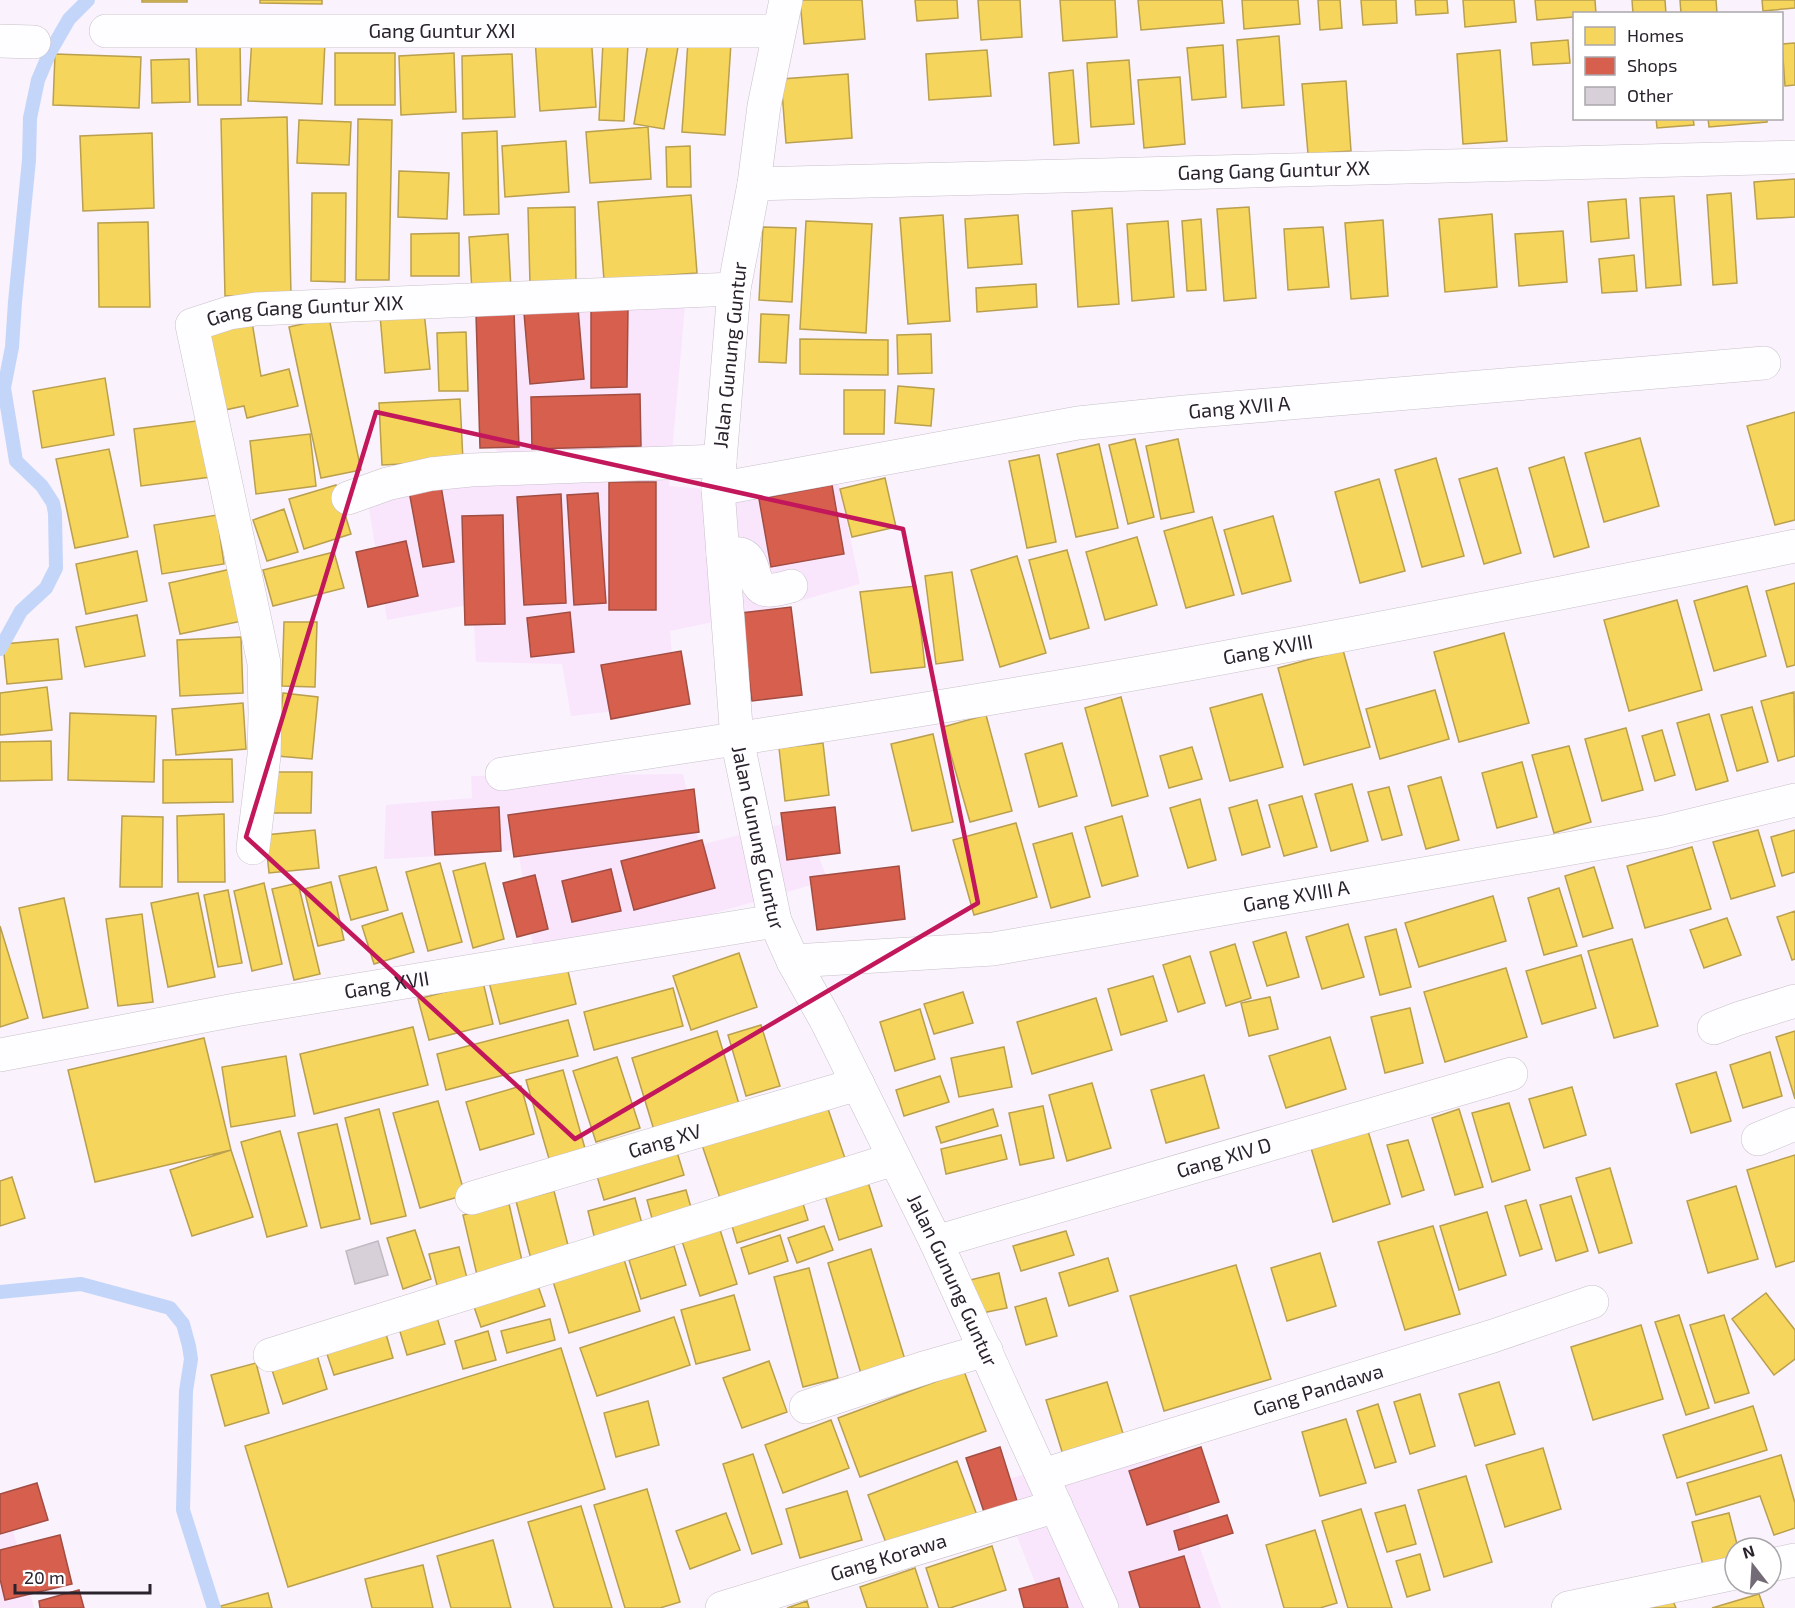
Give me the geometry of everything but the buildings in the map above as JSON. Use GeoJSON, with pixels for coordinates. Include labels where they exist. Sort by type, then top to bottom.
{"type":"FeatureCollection","features":[{"type":"Feature","properties":{"kind":"street","name":"Gang Guntur XXI"},"geometry":{"type":"LineString","coordinates":[[106,31],[782,15]]}},
{"type":"Feature","properties":{"kind":"street","name":"Jalan Gunung Guntur"},"geometry":{"type":"LineString","coordinates":[[782,15],[764,106],[754,184],[734,289],[719,475],[737,739],[775,921],[793,961],[858,1084],[936,1242],[1102,1608]]}},
{"type":"Feature","properties":{"kind":"street"},"geometry":{"type":"LineString","coordinates":[[0,41],[34,42]]}},
{"type":"Feature","properties":{"kind":"street","name":"Gang Gang Guntur XX"},"geometry":{"type":"LineString","coordinates":[[754,184],[1795,157]]}},
{"type":"Feature","properties":{"kind":"street","name":"Gang Gang Guntur XIX"},"geometry":{"type":"LineString","coordinates":[[253,848],[264,756],[266,714],[264,663],[192,325],[229,313],[255,309],[734,289]]}},
{"type":"Feature","properties":{"kind":"street","name":"Gang XVII A"},"geometry":{"type":"LineString","coordinates":[[348,498],[387,484],[441,473],[471,470],[719,475],[1078,423],[1764,363]]}},
{"type":"Feature","properties":{"kind":"street","name":"Gang XVIII"},"geometry":{"type":"LineString","coordinates":[[502,774],[737,739],[1172,667],[1795,546]]}},
{"type":"Feature","properties":{"kind":"street"},"geometry":{"type":"LineString","coordinates":[[723,554],[741,554],[747,558],[758,586],[766,590],[791,586]]}},
{"type":"Feature","properties":{"kind":"street","name":"Gang XVIII A"},"geometry":{"type":"LineString","coordinates":[[793,961],[993,949],[1664,832],[1795,800]]}},
{"type":"Feature","properties":{"kind":"street","name":"Gang XVII"},"geometry":{"type":"LineString","coordinates":[[0,1055],[235,1010],[775,921]]}},
{"type":"Feature","properties":{"kind":"street"},"geometry":{"type":"LineString","coordinates":[[1714,1028],[1795,1001]]}},
{"type":"Feature","properties":{"kind":"street","name":"Gang XIV D"},"geometry":{"type":"LineString","coordinates":[[936,1242],[1511,1074]]}},
{"type":"Feature","properties":{"kind":"street","name":"Gang XV"},"geometry":{"type":"LineString","coordinates":[[472,1198],[858,1084]]}},
{"type":"Feature","properties":{"kind":"street"},"geometry":{"type":"LineString","coordinates":[[1758,1139],[1795,1124]]}},
{"type":"Feature","properties":{"kind":"street"},"geometry":{"type":"LineString","coordinates":[[270,1355],[894,1159]]}},
{"type":"Feature","properties":{"kind":"street","name":"Gang Pandawa"},"geometry":{"type":"LineString","coordinates":[[1043,1476],[1493,1336],[1592,1302]]}},
{"type":"Feature","properties":{"kind":"street"},"geometry":{"type":"LineString","coordinates":[[806,1407],[986,1350]]}},
{"type":"Feature","properties":{"kind":"street","name":"Gang Korawa"},"geometry":{"type":"LineString","coordinates":[[722,1608],[1056,1506]]}},
{"type":"Feature","properties":{"kind":"street"},"geometry":{"type":"LineString","coordinates":[[1568,1608],[1723,1576]]}},
{"type":"Feature","properties":{"kind":"highlighted area"},"geometry":{"type":"Polygon","coordinates":[[[376,412],[903,529],[978,903],[575,1139],[246,837],[376,412]]]}},
{"type":"Feature","properties":{"kind":"shaded area"},"geometry":{"type":"Polygon","coordinates":[[[686,295],[669,486],[706,489],[836,471],[860,584],[756,613],[670,631],[676,704],[571,716],[562,664],[476,662],[473,604],[387,620],[364,477],[497,464],[494,300],[686,295]]]}},
{"type":"Feature","properties":{"kind":"shaded area"},"geometry":{"type":"Polygon","coordinates":[[[683,774],[700,845],[803,819],[828,880],[536,965],[518,849],[479,854],[384,859],[386,805],[472,798],[471,776],[683,774]]]}},
{"type":"Feature","properties":{"kind":"shaded area"},"geometry":{"type":"Polygon","coordinates":[[[1160,1433],[1221,1608],[1045,1608],[996,1483],[1160,1433]]]}},
{"type":"Feature","properties":{"kind":"shaded area"},"geometry":{"type":"Polygon","coordinates":[[[0,1493],[3,1493],[34,1608],[0,1608],[0,1493]]]}},
{"type":"Feature","properties":{"kind":"waterway"},"geometry":{"type":"LineString","coordinates":[[0,649],[21,611],[46,588],[56,568],[53,503],[42,486],[16,461],[4,388],[12,347],[29,160],[30,118],[38,80],[50,52],[69,19],[88,0]]}},
{"type":"Feature","properties":{"kind":"waterway"},"geometry":{"type":"LineString","coordinates":[[0,1292],[81,1284],[170,1308],[183,1324],[191,1359],[186,1391],[183,1510],[214,1608]]}}]}
